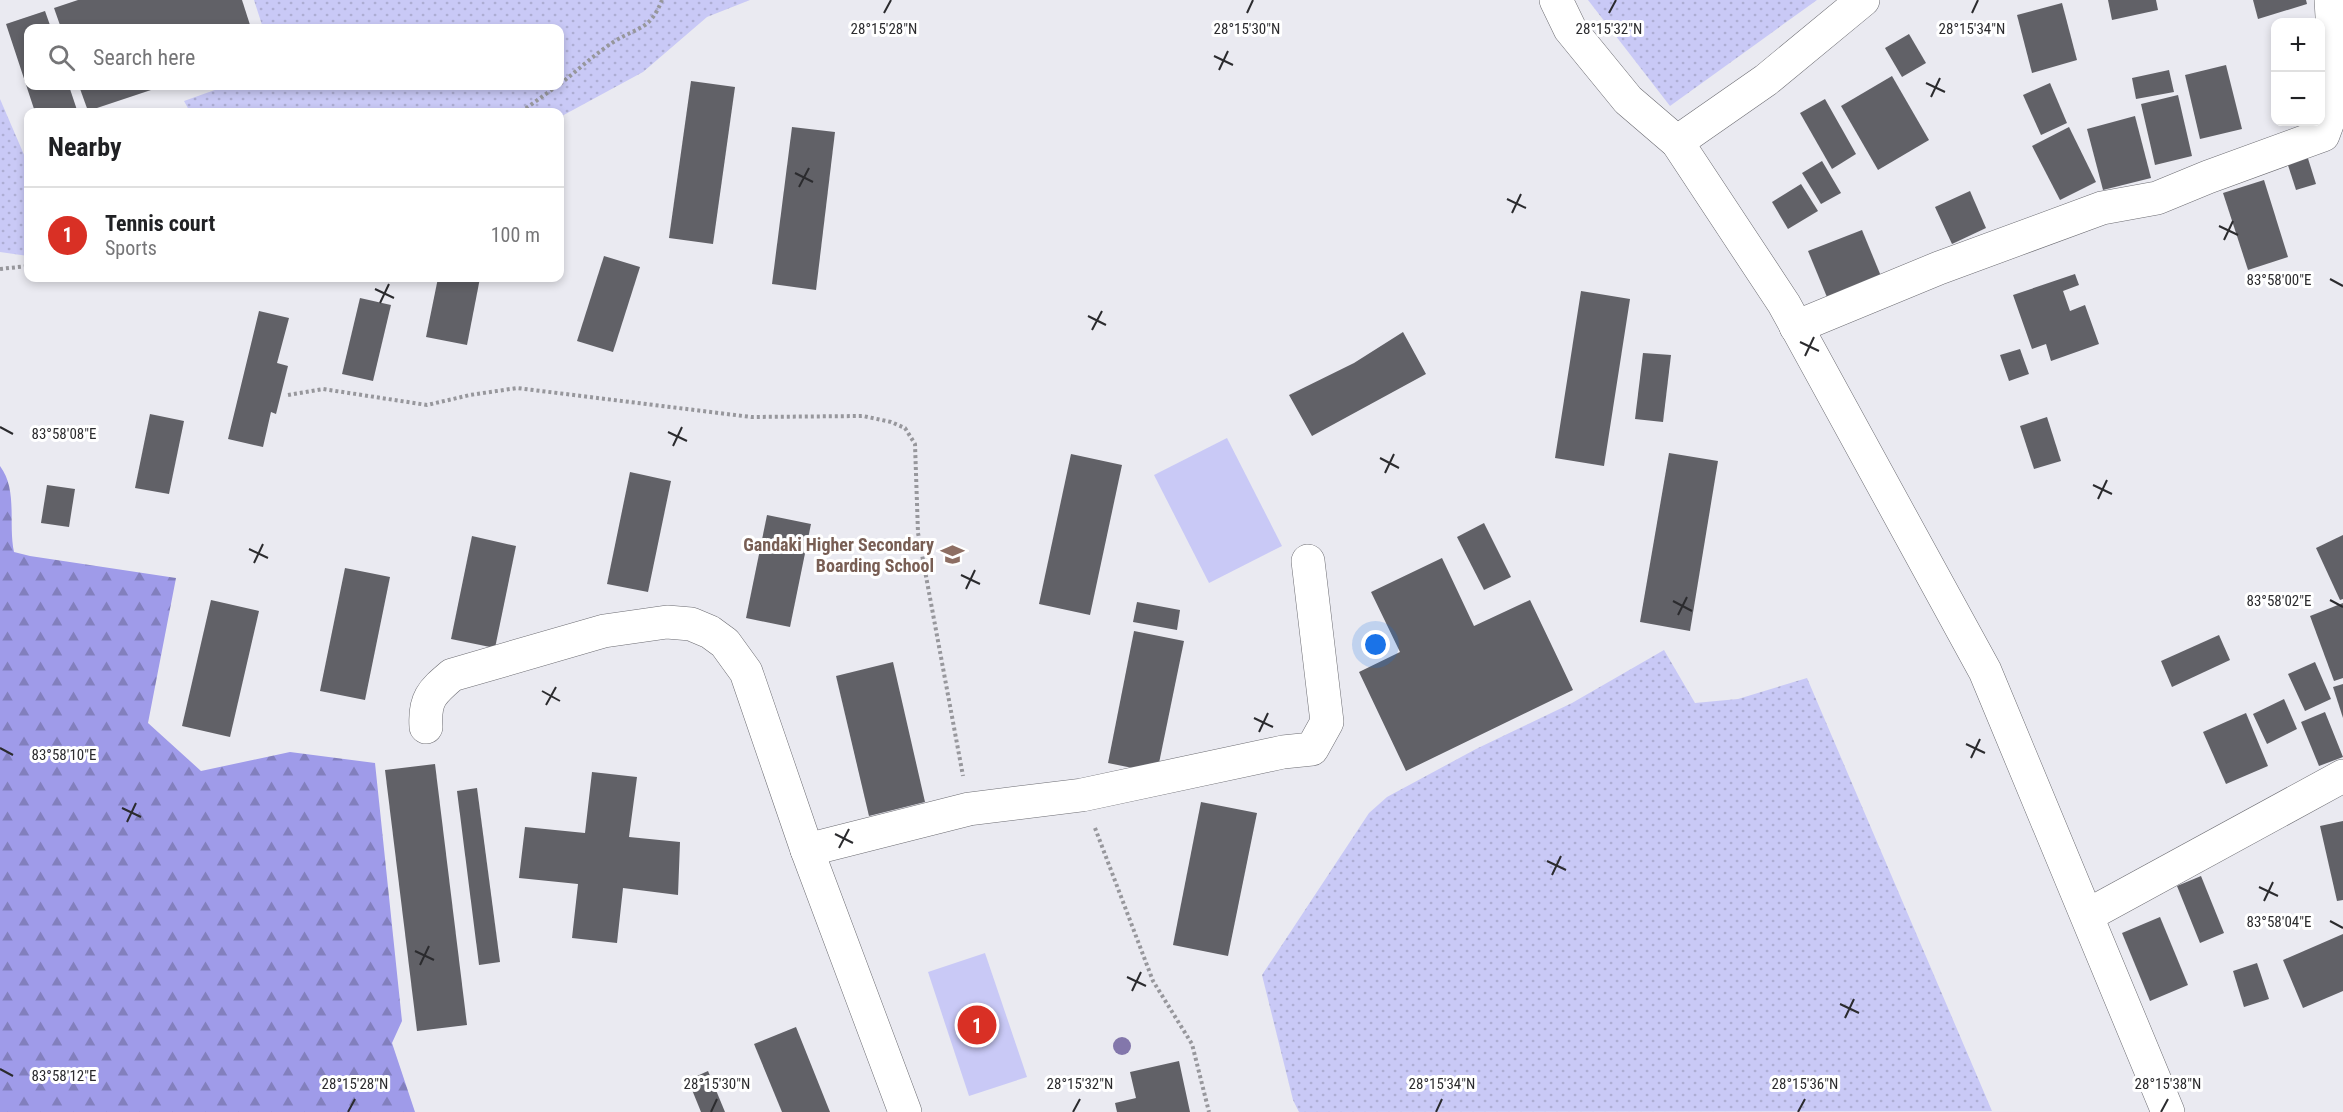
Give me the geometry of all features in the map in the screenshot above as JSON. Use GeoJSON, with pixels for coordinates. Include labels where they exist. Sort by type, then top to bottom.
{"type":"FeatureCollection","features":[{"type":"Feature","properties":{"kind":"street"},"geometry":{"type":"LineString","coordinates":[[1556,0],[1570,29],[1628,100],[1677,142],[1784,304],[1985,671],[2168,1112]]}},
{"type":"Feature","properties":{"kind":"street"},"geometry":{"type":"LineString","coordinates":[[1677,142],[1766,80],[1863,0]]}},
{"type":"Feature","properties":{"kind":"street"},"geometry":{"type":"LineString","coordinates":[[1796,327],[1939,268],[2102,208],[2157,198],[2323,135],[2337,97],[2331,0]]}},
{"type":"Feature","properties":{"kind":"street"},"geometry":{"type":"LineString","coordinates":[[807,850],[969,809],[1082,795],[1283,752],[1312,749],[1327,722],[1308,561]]}},
{"type":"Feature","properties":{"kind":"street"},"geometry":{"type":"LineString","coordinates":[[426,727],[425,711],[432,691],[452,675],[604,631],[667,622],[691,624],[710,632],[724,643],[746,672],[807,850],[905,1112]]}},
{"type":"Feature","properties":{"kind":"street"},"geometry":{"type":"LineString","coordinates":[[2088,915],[2343,776]]}},
{"type":"Feature","properties":{"kind":"path"},"geometry":{"type":"LineString","coordinates":[[564,80],[615,41],[645,27],[656,15],[662,0]]}},
{"type":"Feature","properties":{"kind":"path"},"geometry":{"type":"LineString","coordinates":[[526,108],[551,90]]}},
{"type":"Feature","properties":{"kind":"path"},"geometry":{"type":"LineString","coordinates":[[0,269],[24,266]]}},
{"type":"Feature","properties":{"kind":"path"},"geometry":{"type":"LineString","coordinates":[[288,395],[322,389],[428,405],[470,395],[518,388],[751,417],[863,416],[891,422],[905,428],[915,444],[918,533],[969,809]]}},
{"type":"Feature","properties":{"kind":"path"},"geometry":{"type":"LineString","coordinates":[[1082,795],[1154,981],[1192,1044],[1209,1112]]}},
{"type":"Feature","properties":{"kind":"shaded area"},"geometry":{"type":"Polygon","coordinates":[[[254,0],[750,0],[707,17],[643,72],[564,115],[564,108],[188,108],[184,101],[215,90],[564,90],[564,24],[262,24],[254,0]]]}},
{"type":"Feature","properties":{"kind":"shaded area"},"geometry":{"type":"Polygon","coordinates":[[[1588,0],[1817,0],[1670,106],[1588,0]]]}},
{"type":"Feature","properties":{"kind":"shaded area"},"geometry":{"type":"Polygon","coordinates":[[[0,99],[24,155],[24,255],[0,252],[0,99]]]}},
{"type":"Feature","properties":{"kind":"shaded area"},"geometry":{"type":"Polygon","coordinates":[[[1227,438],[1282,546],[1209,583],[1154,475],[1227,438]]]}},
{"type":"Feature","properties":{"kind":"shaded area"},"geometry":{"type":"Polygon","coordinates":[[[1664,650],[1695,703],[1738,699],[1807,678],[1992,1111],[1299,1112],[1293,1100],[1262,975],[1369,813],[1387,797],[1476,749],[1572,703],[1664,650]]]}},
{"type":"Feature","properties":{"kind":"shaded area"},"geometry":{"type":"Polygon","coordinates":[[[985,953],[1027,1077],[969,1096],[928,972],[985,953]]]}},
{"type":"Feature","properties":{"kind":"green space"},"geometry":{"type":"Polygon","coordinates":[[[0,466],[6,475],[11,496],[14,552],[176,578],[148,723],[201,771],[290,752],[375,763],[402,1021],[392,1043],[415,1112],[0,1112],[0,466]]]}},
{"type":"Feature","properties":{"kind":"building"},"geometry":{"type":"Polygon","coordinates":[[[78,0],[242,0],[250,24],[60,24],[54,8],[78,0]]]}},
{"type":"Feature","properties":{"kind":"building"},"geometry":{"type":"Polygon","coordinates":[[[2108,0],[2156,0],[2158,10],[2112,20],[2108,0]]]}},
{"type":"Feature","properties":{"kind":"building"},"geometry":{"type":"Polygon","coordinates":[[[2253,0],[2306,0],[2307,4],[2258,19],[2253,0]]]}},
{"type":"Feature","properties":{"kind":"building"},"geometry":{"type":"Polygon","coordinates":[[[2062,3],[2077,60],[2032,73],[2017,15],[2062,3]]]}},
{"type":"Feature","properties":{"kind":"building"},"geometry":{"type":"Polygon","coordinates":[[[45,11],[50,24],[24,24],[24,79],[6,24],[45,11]]]}},
{"type":"Feature","properties":{"kind":"building"},"geometry":{"type":"Polygon","coordinates":[[[1909,34],[1926,63],[1902,77],[1885,48],[1909,34]]]}},
{"type":"Feature","properties":{"kind":"building"},"geometry":{"type":"Polygon","coordinates":[[[2226,65],[2242,129],[2200,139],[2185,75],[2226,65]]]}},
{"type":"Feature","properties":{"kind":"building"},"geometry":{"type":"Polygon","coordinates":[[[2169,70],[2174,92],[2136,99],[2132,78],[2169,70]]]}},
{"type":"Feature","properties":{"kind":"building"},"geometry":{"type":"Polygon","coordinates":[[[1892,76],[1929,140],[1878,170],[1841,106],[1892,76]]]}},
{"type":"Feature","properties":{"kind":"building"},"geometry":{"type":"Polygon","coordinates":[[[691,81],[735,87],[713,244],[669,238],[691,81]]]}},
{"type":"Feature","properties":{"kind":"building"},"geometry":{"type":"Polygon","coordinates":[[[2050,83],[2067,123],[2041,135],[2023,95],[2050,83]]]}},
{"type":"Feature","properties":{"kind":"building"},"geometry":{"type":"Polygon","coordinates":[[[28,90],[70,90],[76,108],[34,108],[28,90]]]}},
{"type":"Feature","properties":{"kind":"building"},"geometry":{"type":"Polygon","coordinates":[[[80,90],[151,90],[97,108],[87,108],[80,90]]]}},
{"type":"Feature","properties":{"kind":"building"},"geometry":{"type":"Polygon","coordinates":[[[2178,95],[2192,156],[2155,165],[2141,104],[2178,95]]]}},
{"type":"Feature","properties":{"kind":"building"},"geometry":{"type":"Polygon","coordinates":[[[1825,99],[1856,154],[1832,169],[1800,113],[1825,99]]]}},
{"type":"Feature","properties":{"kind":"building"},"geometry":{"type":"Polygon","coordinates":[[[2135,116],[2151,178],[2103,190],[2087,129],[2135,116]]]}},
{"type":"Feature","properties":{"kind":"building"},"geometry":{"type":"Polygon","coordinates":[[[792,127],[835,132],[816,290],[772,284],[792,127]]]}},
{"type":"Feature","properties":{"kind":"building"},"geometry":{"type":"Polygon","coordinates":[[[2069,127],[2096,182],[2060,200],[2032,146],[2069,127]]]}},
{"type":"Feature","properties":{"kind":"building"},"geometry":{"type":"Polygon","coordinates":[[[2306,152],[2316,184],[2296,190],[2286,159],[2306,152]]]}},
{"type":"Feature","properties":{"kind":"building"},"geometry":{"type":"Polygon","coordinates":[[[1822,161],[1841,193],[1821,204],[1802,173],[1822,161]]]}},
{"type":"Feature","properties":{"kind":"building"},"geometry":{"type":"Polygon","coordinates":[[[2264,180],[2288,257],[2248,270],[2223,193],[2264,180]]]}},
{"type":"Feature","properties":{"kind":"building"},"geometry":{"type":"Polygon","coordinates":[[[1801,184],[1818,211],[1788,229],[1772,202],[1801,184]]]}},
{"type":"Feature","properties":{"kind":"building"},"geometry":{"type":"Polygon","coordinates":[[[1970,191],[1986,228],[1952,244],[1935,207],[1970,191]]]}},
{"type":"Feature","properties":{"kind":"building"},"geometry":{"type":"Polygon","coordinates":[[[1862,230],[1883,281],[1829,302],[1808,251],[1862,230]]]}},
{"type":"Feature","properties":{"kind":"building"},"geometry":{"type":"Polygon","coordinates":[[[604,256],[640,267],[613,352],[577,341],[604,256]]]}},
{"type":"Feature","properties":{"kind":"building"},"geometry":{"type":"Polygon","coordinates":[[[2075,274],[2079,285],[2063,291],[2070,311],[2085,305],[2099,344],[2051,361],[2046,344],[2032,349],[2013,295],[2075,274]]]}},
{"type":"Feature","properties":{"kind":"building"},"geometry":{"type":"Polygon","coordinates":[[[437,282],[479,282],[467,345],[426,337],[437,282]]]}},
{"type":"Feature","properties":{"kind":"building"},"geometry":{"type":"Polygon","coordinates":[[[1581,291],[1630,299],[1604,466],[1555,458],[1581,291]]]}},
{"type":"Feature","properties":{"kind":"building"},"geometry":{"type":"Polygon","coordinates":[[[360,298],[391,305],[373,381],[342,374],[360,298]]]}},
{"type":"Feature","properties":{"kind":"building"},"geometry":{"type":"Polygon","coordinates":[[[259,311],[289,318],[277,363],[288,366],[276,414],[271,412],[263,447],[228,439],[259,311]]]}},
{"type":"Feature","properties":{"kind":"building"},"geometry":{"type":"Polygon","coordinates":[[[1403,332],[1426,374],[1312,436],[1289,395],[1354,363],[1403,332]]]}},
{"type":"Feature","properties":{"kind":"building"},"geometry":{"type":"Polygon","coordinates":[[[2020,349],[2029,374],[2009,381],[2000,355],[2020,349]]]}},
{"type":"Feature","properties":{"kind":"building"},"geometry":{"type":"Polygon","coordinates":[[[1643,353],[1671,355],[1663,422],[1635,419],[1643,353]]]}},
{"type":"Feature","properties":{"kind":"building"},"geometry":{"type":"Polygon","coordinates":[[[150,414],[184,421],[169,494],[135,488],[150,414]]]}},
{"type":"Feature","properties":{"kind":"building"},"geometry":{"type":"Polygon","coordinates":[[[2047,417],[2061,461],[2034,469],[2020,426],[2047,417]]]}},
{"type":"Feature","properties":{"kind":"building"},"geometry":{"type":"Polygon","coordinates":[[[1669,453],[1718,461],[1690,631],[1640,622],[1669,453]]]}},
{"type":"Feature","properties":{"kind":"building"},"geometry":{"type":"Polygon","coordinates":[[[1071,454],[1122,465],[1090,615],[1039,604],[1071,454]]]}},
{"type":"Feature","properties":{"kind":"building"},"geometry":{"type":"Polygon","coordinates":[[[630,472],[671,481],[648,592],[607,584],[630,472]]]}},
{"type":"Feature","properties":{"kind":"building"},"geometry":{"type":"Polygon","coordinates":[[[47,485],[75,489],[69,527],[41,523],[47,485]]]}},
{"type":"Feature","properties":{"kind":"building"},"geometry":{"type":"Polygon","coordinates":[[[767,515],[811,524],[790,627],[746,618],[767,515]]]}},
{"type":"Feature","properties":{"kind":"building"},"geometry":{"type":"Polygon","coordinates":[[[1484,523],[1511,577],[1484,590],[1457,537],[1484,523]]]}},
{"type":"Feature","properties":{"kind":"building"},"geometry":{"type":"Polygon","coordinates":[[[2343,535],[2343,599],[2340,600],[2316,548],[2343,535]]]}},
{"type":"Feature","properties":{"kind":"building"},"geometry":{"type":"Polygon","coordinates":[[[472,536],[516,546],[495,648],[451,639],[472,536]]]}},
{"type":"Feature","properties":{"kind":"building"},"geometry":{"type":"Polygon","coordinates":[[[1442,558],[1474,626],[1530,600],[1573,690],[1406,771],[1359,672],[1400,652],[1371,592],[1442,558]]]}},
{"type":"Feature","properties":{"kind":"building"},"geometry":{"type":"Polygon","coordinates":[[[345,568],[390,577],[365,700],[320,691],[345,568]]]}},
{"type":"Feature","properties":{"kind":"building"},"geometry":{"type":"Polygon","coordinates":[[[211,600],[259,611],[230,737],[182,726],[211,600]]]}},
{"type":"Feature","properties":{"kind":"building"},"geometry":{"type":"Polygon","coordinates":[[[1137,602],[1180,610],[1177,630],[1133,622],[1137,602]]]}},
{"type":"Feature","properties":{"kind":"building"},"geometry":{"type":"Polygon","coordinates":[[[2343,603],[2343,678],[2334,681],[2310,616],[2343,603]]]}},
{"type":"Feature","properties":{"kind":"building"},"geometry":{"type":"Polygon","coordinates":[[[1134,631],[1184,641],[1157,773],[1108,763],[1134,631]]]}},
{"type":"Feature","properties":{"kind":"building"},"geometry":{"type":"Polygon","coordinates":[[[2219,635],[2230,660],[2172,687],[2161,661],[2219,635]]]}},
{"type":"Feature","properties":{"kind":"building"},"geometry":{"type":"Polygon","coordinates":[[[893,662],[925,802],[869,816],[836,676],[893,662]]]}},
{"type":"Feature","properties":{"kind":"building"},"geometry":{"type":"Polygon","coordinates":[[[2315,662],[2331,699],[2305,711],[2288,674],[2315,662]]]}},
{"type":"Feature","properties":{"kind":"building"},"geometry":{"type":"Polygon","coordinates":[[[2343,684],[2343,718],[2333,687],[2343,684]]]}},
{"type":"Feature","properties":{"kind":"building"},"geometry":{"type":"Polygon","coordinates":[[[2284,699],[2297,729],[2267,744],[2253,714],[2284,699]]]}},
{"type":"Feature","properties":{"kind":"building"},"geometry":{"type":"Polygon","coordinates":[[[2325,712],[2343,757],[2319,766],[2301,722],[2325,712]]]}},
{"type":"Feature","properties":{"kind":"building"},"geometry":{"type":"Polygon","coordinates":[[[2246,713],[2268,766],[2226,784],[2203,732],[2246,713]]]}},
{"type":"Feature","properties":{"kind":"building"},"geometry":{"type":"Polygon","coordinates":[[[435,764],[467,1025],[417,1031],[385,770],[435,764]]]}},
{"type":"Feature","properties":{"kind":"building"},"geometry":{"type":"Polygon","coordinates":[[[592,772],[637,777],[629,837],[680,842],[678,895],[623,888],[617,943],[572,938],[578,884],[519,878],[525,827],[585,833],[592,772]]]}},
{"type":"Feature","properties":{"kind":"building"},"geometry":{"type":"Polygon","coordinates":[[[477,788],[500,962],[479,965],[457,791],[477,788]]]}},
{"type":"Feature","properties":{"kind":"building"},"geometry":{"type":"Polygon","coordinates":[[[1201,802],[1257,813],[1228,956],[1173,945],[1201,802]]]}},
{"type":"Feature","properties":{"kind":"building"},"geometry":{"type":"Polygon","coordinates":[[[2343,821],[2343,900],[2337,901],[2320,826],[2343,821]]]}},
{"type":"Feature","properties":{"kind":"building"},"geometry":{"type":"Polygon","coordinates":[[[2201,876],[2224,933],[2200,943],[2177,886],[2201,876]]]}},
{"type":"Feature","properties":{"kind":"building"},"geometry":{"type":"Polygon","coordinates":[[[2160,917],[2188,985],[2150,1001],[2122,933],[2160,917]]]}},
{"type":"Feature","properties":{"kind":"building"},"geometry":{"type":"Polygon","coordinates":[[[2343,934],[2343,991],[2303,1008],[2283,960],[2343,934]]]}},
{"type":"Feature","properties":{"kind":"building"},"geometry":{"type":"Polygon","coordinates":[[[2257,963],[2269,999],[2244,1007],[2233,971],[2257,963]]]}},
{"type":"Feature","properties":{"kind":"building"},"geometry":{"type":"Polygon","coordinates":[[[796,1027],[830,1112],[782,1112],[754,1044],[796,1027]]]}},
{"type":"Feature","properties":{"kind":"building"},"geometry":{"type":"Polygon","coordinates":[[[1179,1061],[1190,1112],[1117,1112],[1115,1103],[1136,1098],[1130,1072],[1179,1061]]]}},
{"type":"Feature","properties":{"kind":"building"},"geometry":{"type":"Polygon","coordinates":[[[708,1071],[725,1112],[701,1112],[688,1080],[708,1071]]]}},
{"type":"Feature","properties":{"kind":"place","name":"Gandaki Higher Secondary Boarding School"},"geometry":{"type":"Point","coordinates":[952,554]}},
{"type":"Feature","properties":{"kind":"place","name":"Tennis court"},"geometry":{"type":"Point","coordinates":[977,1025]}}]}
